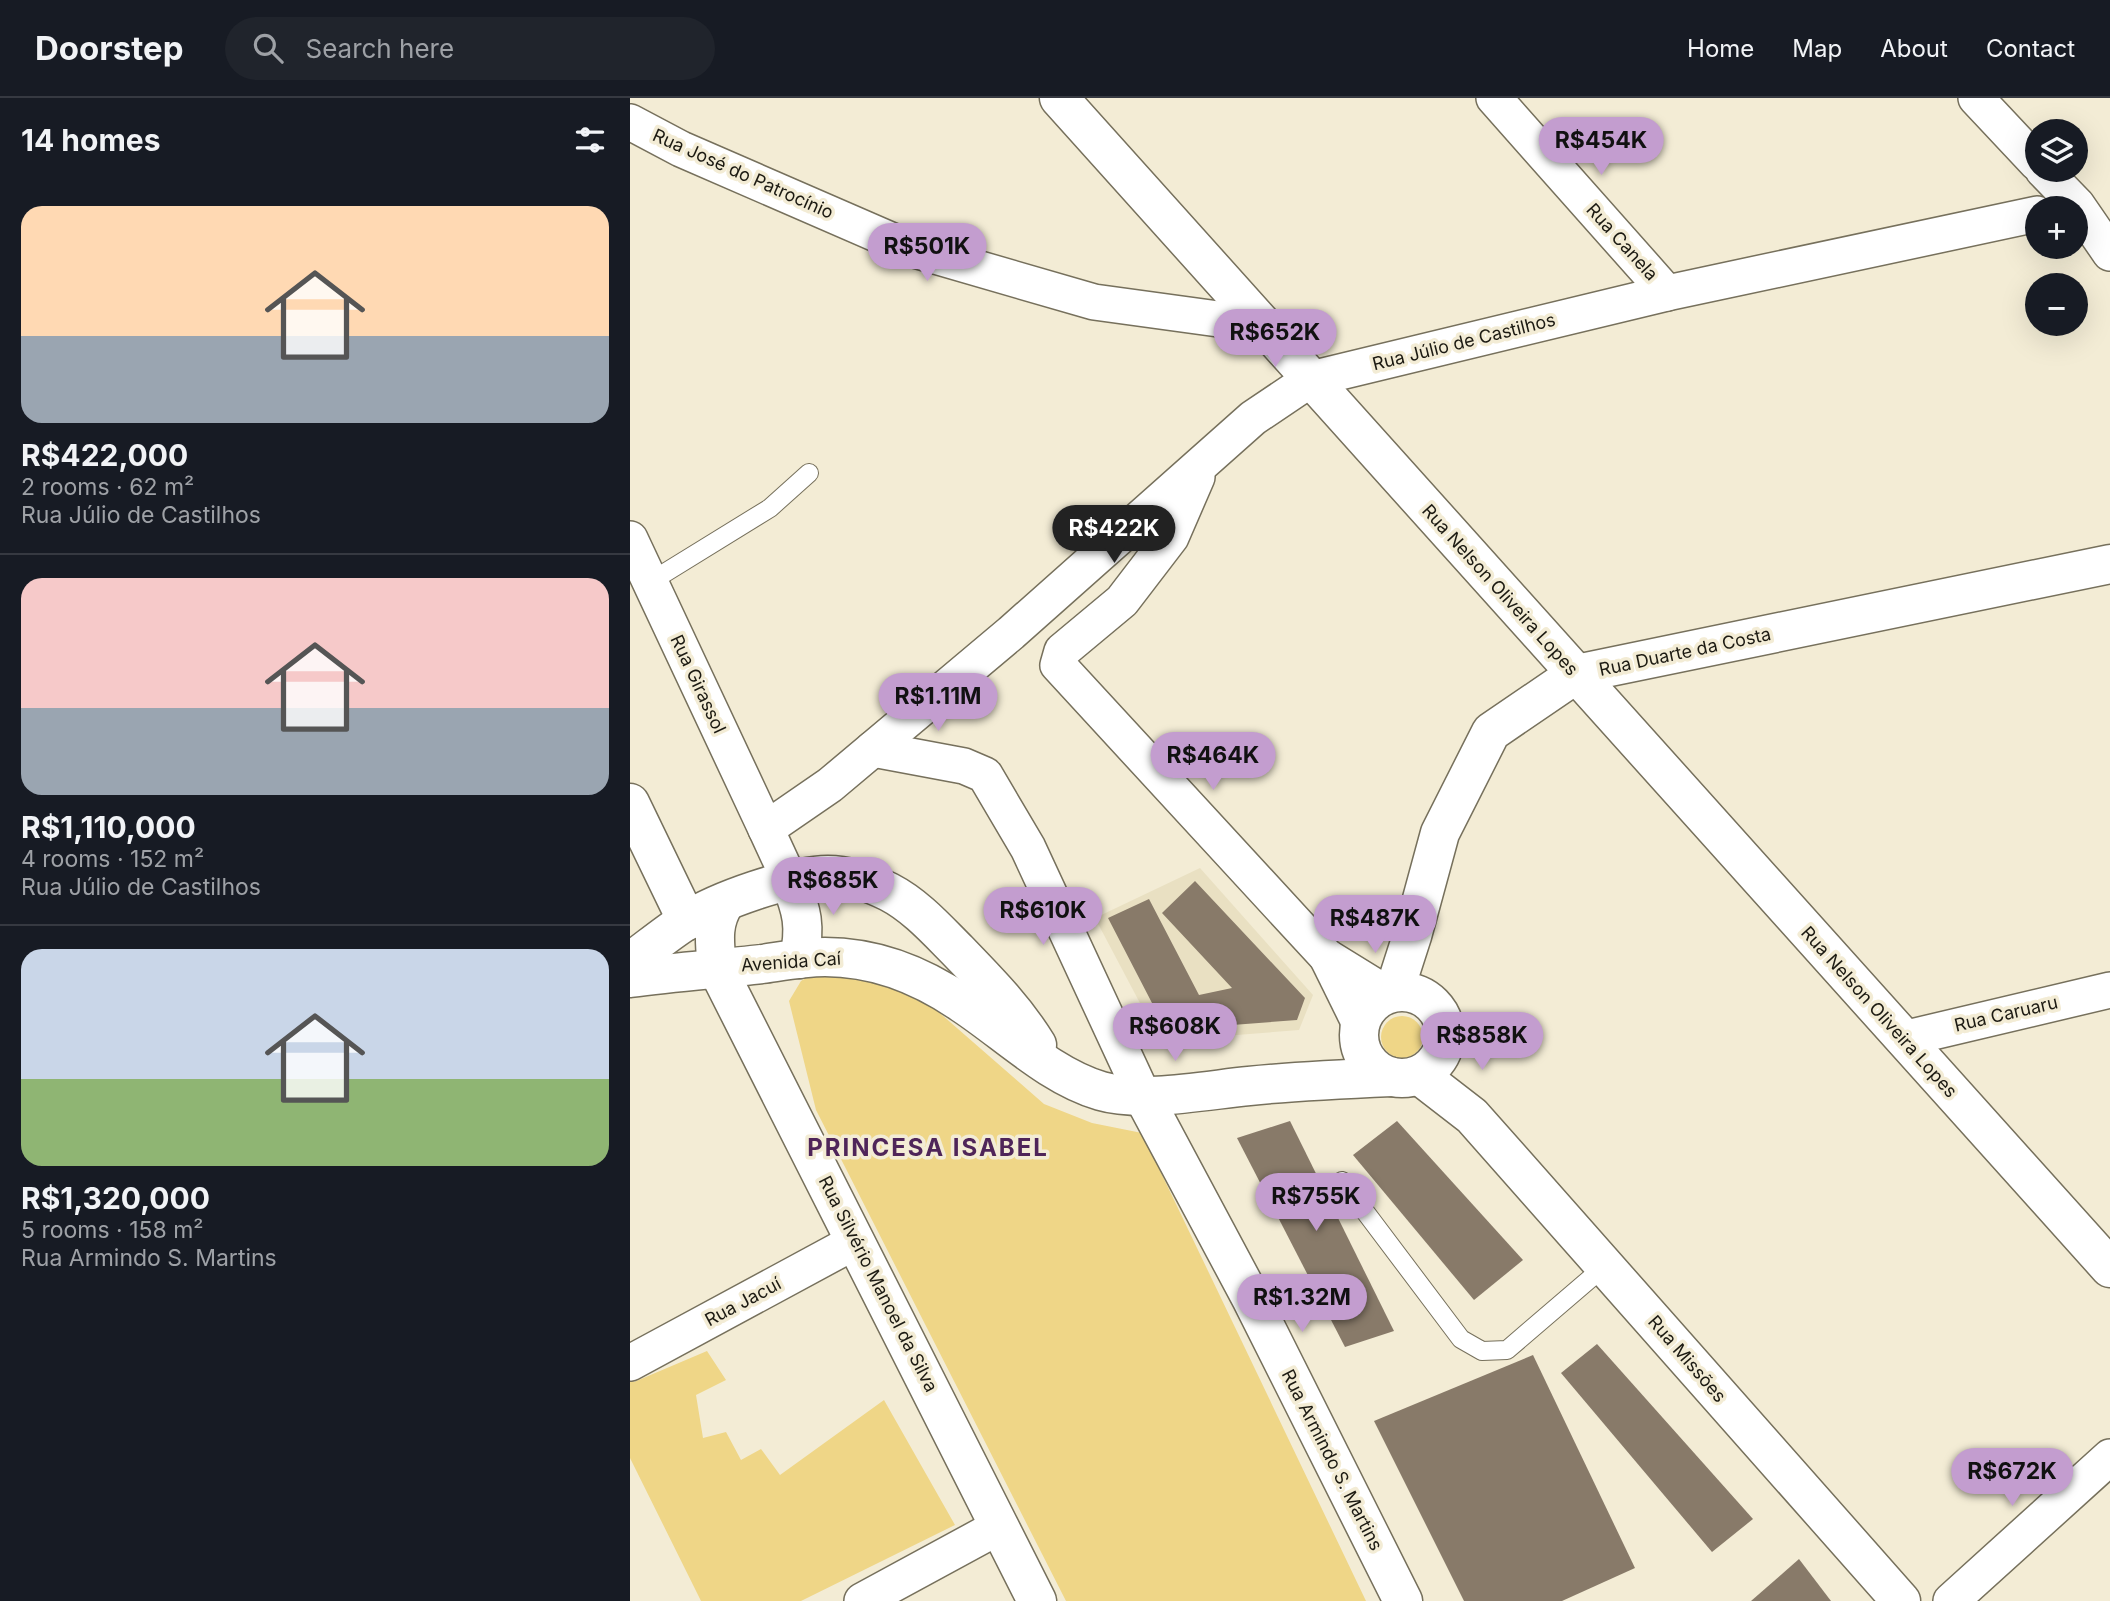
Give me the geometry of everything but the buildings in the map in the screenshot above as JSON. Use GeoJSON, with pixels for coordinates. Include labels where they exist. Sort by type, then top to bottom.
{"type":"FeatureCollection","features":[{"type":"Feature","properties":{"kind":"street","name":"Rua Nelson Oliveira Lopes"},"geometry":{"type":"LineString","coordinates":[[1059,98],[2110,1268]]}},
{"type":"Feature","properties":{"kind":"street","name":"Rua Canela"},"geometry":{"type":"LineString","coordinates":[[1494,98],[1667,293]]}},
{"type":"Feature","properties":{"kind":"street"},"geometry":{"type":"LineString","coordinates":[[1976,98],[2025,150]]}},
{"type":"Feature","properties":{"kind":"street","name":"Rua José do Patrocínio"},"geometry":{"type":"LineString","coordinates":[[630,122],[681,149],[911,249],[1094,302],[1262,324]]}},
{"type":"Feature","properties":{"kind":"street","name":"Rua Júlio de Castilhos"},"geometry":{"type":"LineString","coordinates":[[766,829],[830,785],[1011,634],[1253,418],[1311,379],[1667,293],[2025,217]]}},
{"type":"Feature","properties":{"kind":"street"},"geometry":{"type":"LineString","coordinates":[[2088,228],[2110,253]]}},
{"type":"Feature","properties":{"kind":"street"},"geometry":{"type":"LineString","coordinates":[[1202,466],[1171,537],[1122,601],[1062,651],[1058,665],[1327,957],[1359,1026]]}},
{"type":"Feature","properties":{"kind":"street","name":"Rua Girassol"},"geometry":{"type":"LineString","coordinates":[[630,539],[766,829]]}},
{"type":"Feature","properties":{"kind":"street","name":"Rua Duarte da Costa"},"geometry":{"type":"LineString","coordinates":[[1401,994],[1412,936],[1440,833],[1492,732],[1576,674],[2110,564]]}},
{"type":"Feature","properties":{"kind":"street"},"geometry":{"type":"LineString","coordinates":[[873,749],[964,766],[985,775],[1028,848],[1143,1096]]}},
{"type":"Feature","properties":{"kind":"street"},"geometry":{"type":"LineString","coordinates":[[630,803],[687,920]]}},
{"type":"Feature","properties":{"kind":"street"},"geometry":{"type":"LineString","coordinates":[[766,829],[790,881],[803,920],[804,934],[799,959]]}},
{"type":"Feature","properties":{"kind":"street","name":"Avenida Caí"},"geometry":{"type":"LineString","coordinates":[[630,962],[687,920],[754,891],[790,881],[828,875],[844,876],[890,893],[932,925],[1002,995],[1025,1024],[1049,1065]]}},
{"type":"Feature","properties":{"kind":"street"},"geometry":{"type":"LineString","coordinates":[[717,968],[715,926],[725,903]]}},
{"type":"Feature","properties":{"kind":"street","name":"Avenida Caí"},"geometry":{"type":"LineString","coordinates":[[630,978],[824,957],[853,958],[900,969],[962,1003],[1049,1065],[1080,1083],[1104,1092],[1143,1096],[1417,1069]]}},
{"type":"Feature","properties":{"kind":"street"},"geometry":{"type":"LineString","coordinates":[[1327,957],[1401,994],[1433,1005],[1441,1016],[1445,1029],[1444,1043],[1417,1069],[1377,1070],[1365,1059],[1359,1044],[1359,1026],[1365,1011],[1375,1001],[1401,994]]}},
{"type":"Feature","properties":{"kind":"street","name":"Rua Silvério Manoel da Silva"},"geometry":{"type":"LineString","coordinates":[[717,968],[1037,1601]]}},
{"type":"Feature","properties":{"kind":"street","name":"Rua Caruaru"},"geometry":{"type":"LineString","coordinates":[[1903,1039],[2110,990]]}},
{"type":"Feature","properties":{"kind":"street"},"geometry":{"type":"LineString","coordinates":[[1294,1081],[1359,1026]]}},
{"type":"Feature","properties":{"kind":"street","name":"Rua Missões"},"geometry":{"type":"LineString","coordinates":[[1417,1069],[1472,1116],[1901,1601]]}},
{"type":"Feature","properties":{"kind":"street","name":"Rua Armindo S. Martins"},"geometry":{"type":"LineString","coordinates":[[1143,1096],[1251,1298],[1403,1601]]}},
{"type":"Feature","properties":{"kind":"street","name":"Rua Jacuí"},"geometry":{"type":"LineString","coordinates":[[630,1363],[856,1241]]}},
{"type":"Feature","properties":{"kind":"street"},"geometry":{"type":"LineString","coordinates":[[1951,1601],[2110,1457]]}},
{"type":"Feature","properties":{"kind":"street"},"geometry":{"type":"LineString","coordinates":[[862,1601],[1000,1526]]}},
{"type":"Feature","properties":{"kind":"lane"},"geometry":{"type":"LineString","coordinates":[[650,582],[770,508],[809,473]]}},
{"type":"Feature","properties":{"kind":"lane"},"geometry":{"type":"LineString","coordinates":[[1342,1181],[1461,1339],[1482,1351],[1507,1350],[1605,1266]]}},
{"type":"Feature","properties":{"kind":"shaded area"},"geometry":{"type":"Polygon","coordinates":[[[1200,868],[1313,995],[1299,1030],[1160,1041],[1095,918],[1200,868]]]}},
{"type":"Feature","properties":{"kind":"shaded area"},"geometry":{"type":"Polygon","coordinates":[[[822,968],[855,971],[934,1008],[1044,1104],[1092,1123],[1142,1133],[1366,1601],[1066,1601],[816,1110],[789,1001],[801,981],[822,968]]]}},
{"type":"Feature","properties":{"kind":"shaded area"},"geometry":{"type":"Polygon","coordinates":[[[1402,1016],[1417,1022],[1423,1037],[1417,1052],[1402,1058],[1387,1052],[1381,1037],[1387,1022],[1402,1016]]]}},
{"type":"Feature","properties":{"kind":"shaded area"},"geometry":{"type":"Polygon","coordinates":[[[707,1351],[726,1380],[696,1395],[703,1438],[726,1432],[741,1460],[761,1449],[780,1475],[884,1400],[955,1525],[801,1601],[701,1601],[630,1458],[630,1376],[634,1382],[707,1351]]]}},
{"type":"Feature","properties":{"kind":"district","name":"PRINCESA ISABEL"},"geometry":{"type":"Point","coordinates":[928,1148]}}]}
